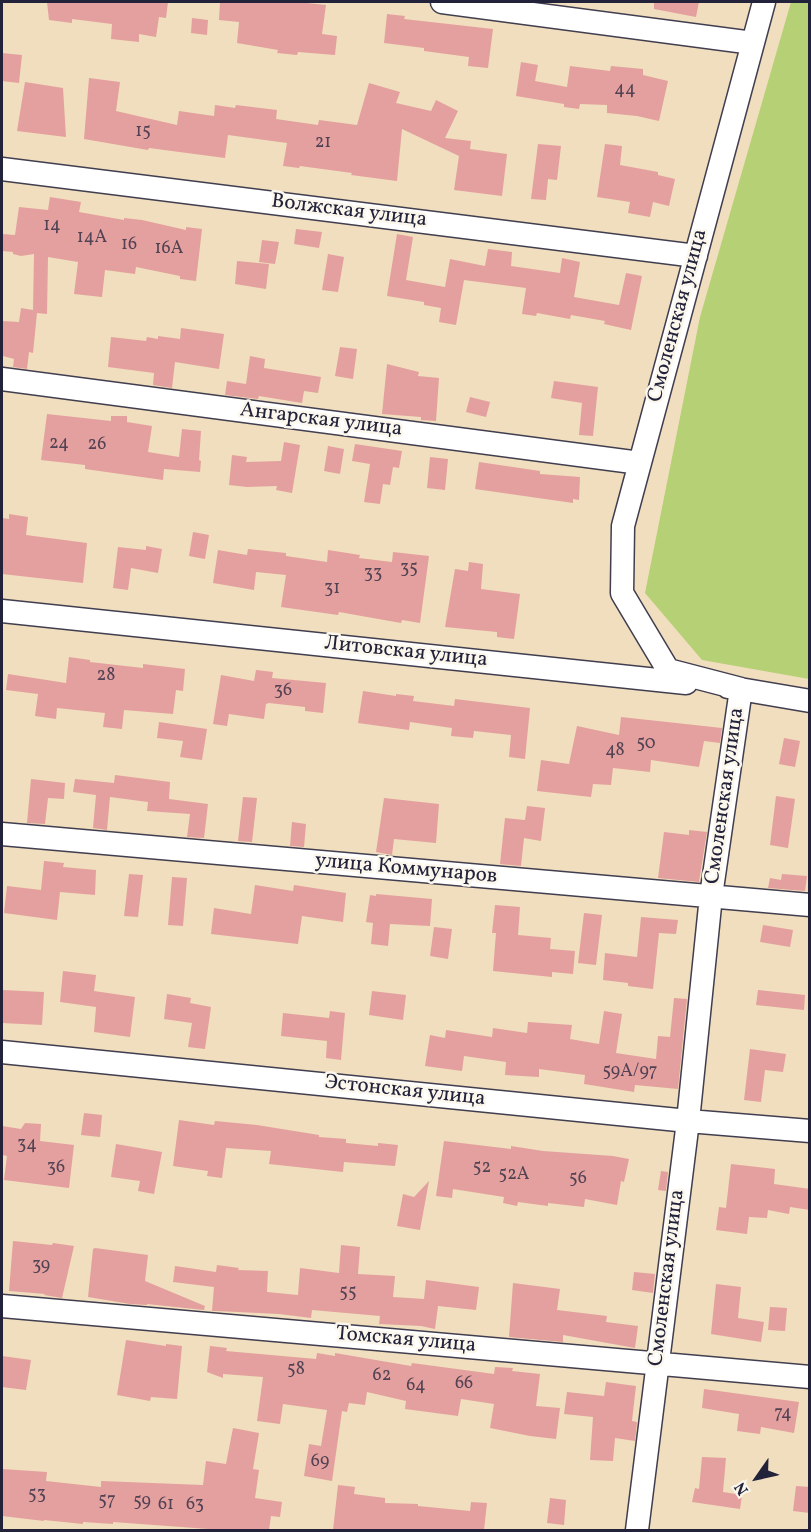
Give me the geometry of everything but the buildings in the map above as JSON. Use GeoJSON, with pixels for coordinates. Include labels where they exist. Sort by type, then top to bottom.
{"type":"FeatureCollection","features":[{"type":"Feature","properties":{"kind":"street"},"geometry":{"type":"LineString","coordinates":[[442,2],[753,43]]}},
{"type":"Feature","properties":{"kind":"street","name":"Смоленская улица"},"geometry":{"type":"LineString","coordinates":[[637,1530],[688,1121],[711,896],[741,689],[668,670],[621,593],[623,526],[764,2]]}},
{"type":"Feature","properties":{"kind":"street","name":"Волжская улица"},"geometry":{"type":"LineString","coordinates":[[2,169],[696,256]]}},
{"type":"Feature","properties":{"kind":"street","name":"Ангарская улица"},"geometry":{"type":"LineString","coordinates":[[2,379],[640,463]]}},
{"type":"Feature","properties":{"kind":"street","name":"Литовская улица"},"geometry":{"type":"LineString","coordinates":[[2,611],[741,689],[810,701]]}},
{"type":"Feature","properties":{"kind":"street","name":"улица Коммунаров"},"geometry":{"type":"LineString","coordinates":[[2,834],[810,905]]}},
{"type":"Feature","properties":{"kind":"street","name":"Эстонская улица"},"geometry":{"type":"LineString","coordinates":[[2,1052],[688,1121],[810,1131]]}},
{"type":"Feature","properties":{"kind":"street","name":"Томская улица"},"geometry":{"type":"LineString","coordinates":[[2,1306],[810,1377]]}},
{"type":"Feature","properties":{"kind":"green space"},"geometry":{"type":"Polygon","coordinates":[[[791,2],[810,2],[809,679],[702,660],[645,593],[700,317],[791,2]]]}}]}
